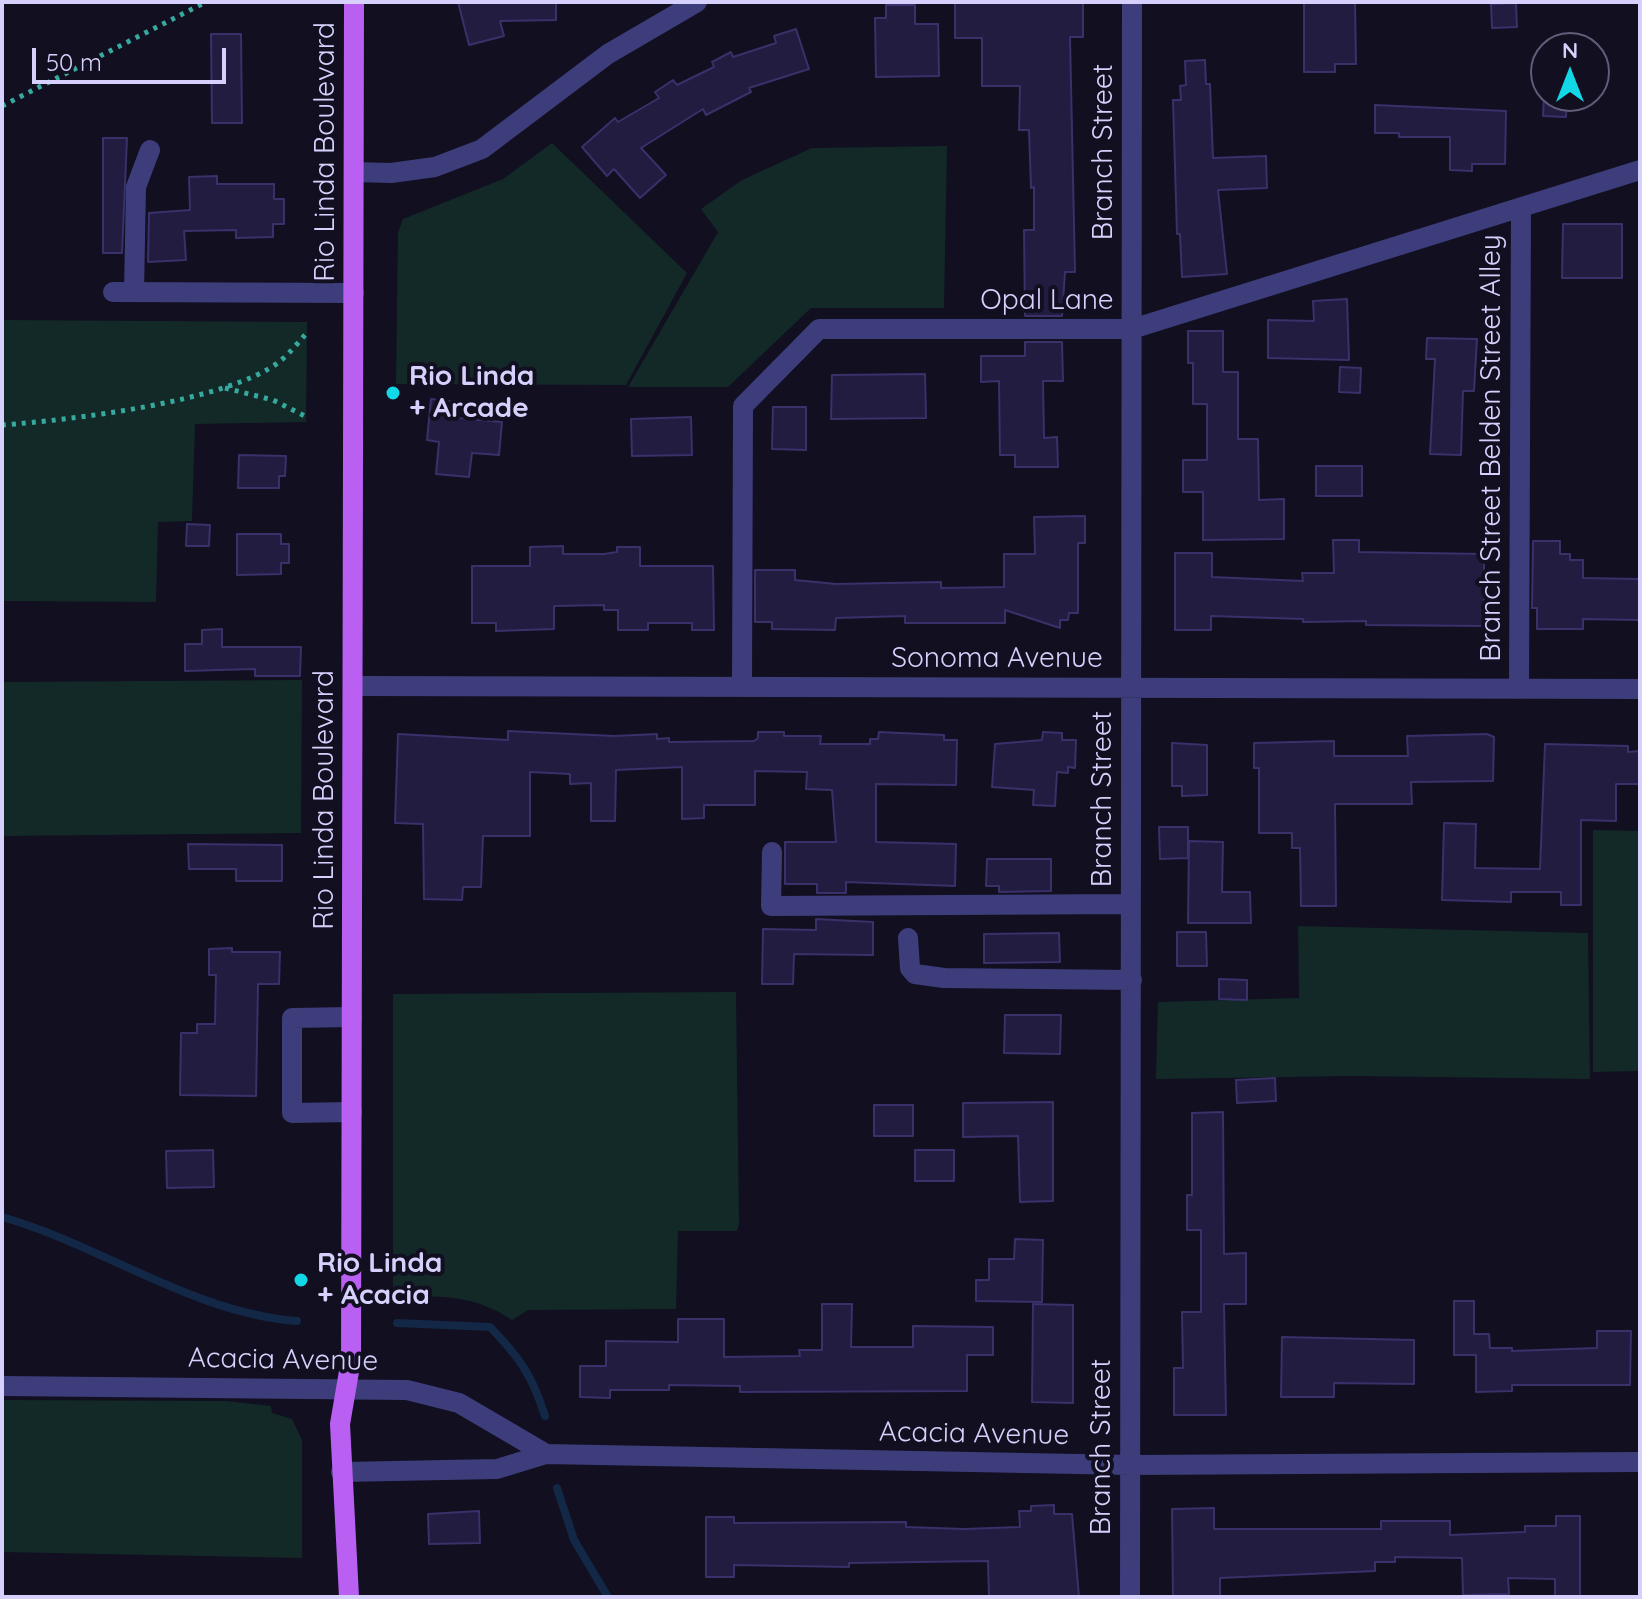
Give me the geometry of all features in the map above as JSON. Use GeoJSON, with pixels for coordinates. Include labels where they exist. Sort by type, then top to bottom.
{"type":"FeatureCollection","features":[{"type":"Feature","properties":{"kind":"main road","name":"Rio Linda Boulevard"},"geometry":{"type":"LineString","coordinates":[[349,1597],[340,1424],[351,1360],[354,2]]}},
{"type":"Feature","properties":{"kind":"street"},"geometry":{"type":"LineString","coordinates":[[354,172],[391,173],[435,167],[482,149],[608,54],[697,2]]}},
{"type":"Feature","properties":{"kind":"street","name":"Branch Street"},"geometry":{"type":"LineString","coordinates":[[1130,1597],[1132,2]]}},
{"type":"Feature","properties":{"kind":"street"},"geometry":{"type":"LineString","coordinates":[[134,292],[136,187],[150,150]]}},
{"type":"Feature","properties":{"kind":"street","name":"Opal Lane"},"geometry":{"type":"LineString","coordinates":[[742,686],[743,406],[819,329],[1132,329],[1640,170]]}},
{"type":"Feature","properties":{"kind":"street","name":"Branch Street Belden Street Alley"},"geometry":{"type":"LineString","coordinates":[[1519,689],[1521,208]]}},
{"type":"Feature","properties":{"kind":"street"},"geometry":{"type":"LineString","coordinates":[[113,292],[354,293]]}},
{"type":"Feature","properties":{"kind":"street","name":"Sonoma Avenue"},"geometry":{"type":"LineString","coordinates":[[354,686],[1640,689]]}},
{"type":"Feature","properties":{"kind":"street"},"geometry":{"type":"LineString","coordinates":[[772,852],[771,906],[1131,904]]}},
{"type":"Feature","properties":{"kind":"street"},"geometry":{"type":"LineString","coordinates":[[908,938],[910,968],[915,974],[944,978],[1132,980]]}},
{"type":"Feature","properties":{"kind":"street"},"geometry":{"type":"LineString","coordinates":[[352,1017],[292,1018],[292,1113],[352,1112]]}},
{"type":"Feature","properties":{"kind":"street","name":"Acacia Avenue"},"geometry":{"type":"LineString","coordinates":[[2,1386],[407,1390],[459,1403],[546,1454]]}},
{"type":"Feature","properties":{"kind":"street","name":"Acacia Avenue"},"geometry":{"type":"LineString","coordinates":[[341,1472],[497,1469],[546,1454],[1131,1465],[1640,1462]]}},
{"type":"Feature","properties":{"kind":"path"},"geometry":{"type":"LineString","coordinates":[[2,106],[206,2]]}},
{"type":"Feature","properties":{"kind":"path"},"geometry":{"type":"LineString","coordinates":[[2,425],[67,420],[225,388],[278,362],[305,335]]}},
{"type":"Feature","properties":{"kind":"path"},"geometry":{"type":"LineString","coordinates":[[225,388],[273,400],[307,417]]}},
{"type":"Feature","properties":{"kind":"green space"},"geometry":{"type":"Polygon","coordinates":[[[552,143],[687,273],[626,385],[396,384],[398,233],[403,219],[503,179],[552,143]]]}},
{"type":"Feature","properties":{"kind":"green space"},"geometry":{"type":"Polygon","coordinates":[[[947,146],[944,308],[811,308],[728,387],[628,387],[718,232],[701,209],[742,180],[812,148],[947,146]]]}},
{"type":"Feature","properties":{"kind":"green space"},"geometry":{"type":"Polygon","coordinates":[[[2,320],[307,322],[306,422],[195,424],[192,521],[158,522],[156,602],[2,601],[2,320]]]}},
{"type":"Feature","properties":{"kind":"green space"},"geometry":{"type":"Polygon","coordinates":[[[302,680],[301,833],[2,836],[2,682],[302,680]]]}},
{"type":"Feature","properties":{"kind":"green space"},"geometry":{"type":"Polygon","coordinates":[[[1593,830],[1640,831],[1640,1071],[1593,1072],[1593,830]]]}},
{"type":"Feature","properties":{"kind":"green space"},"geometry":{"type":"Polygon","coordinates":[[[1298,926],[1588,933],[1590,1079],[1351,1076],[1156,1079],[1158,1002],[1299,998],[1298,926]]]}},
{"type":"Feature","properties":{"kind":"green space"},"geometry":{"type":"Polygon","coordinates":[[[736,992],[739,1224],[737,1231],[678,1231],[676,1309],[528,1310],[512,1320],[483,1305],[455,1298],[393,1298],[393,994],[736,992]]]}},
{"type":"Feature","properties":{"kind":"green space"},"geometry":{"type":"Polygon","coordinates":[[[2,1400],[226,1401],[271,1406],[272,1413],[292,1419],[302,1440],[302,1558],[2,1552],[2,1400]]]}},
{"type":"Feature","properties":{"kind":"building"},"geometry":{"type":"Polygon","coordinates":[[[458,2],[556,2],[556,20],[500,21],[504,36],[469,45],[458,2]]]}},
{"type":"Feature","properties":{"kind":"building"},"geometry":{"type":"Polygon","coordinates":[[[955,2],[1083,2],[1083,37],[1070,37],[1075,272],[1065,272],[1062,316],[1025,316],[1024,230],[1034,230],[1034,187],[1031,188],[1029,130],[1019,130],[1020,86],[982,86],[982,38],[955,38],[955,2]]]}},
{"type":"Feature","properties":{"kind":"building"},"geometry":{"type":"Polygon","coordinates":[[[1304,2],[1355,2],[1356,64],[1335,64],[1335,72],[1304,72],[1304,2]]]}},
{"type":"Feature","properties":{"kind":"building"},"geometry":{"type":"Polygon","coordinates":[[[1516,3],[1517,27],[1492,28],[1491,4],[1516,3]]]}},
{"type":"Feature","properties":{"kind":"building"},"geometry":{"type":"Polygon","coordinates":[[[886,5],[915,5],[915,24],[938,24],[939,76],[876,77],[875,18],[886,18],[886,5]]]}},
{"type":"Feature","properties":{"kind":"building"},"geometry":{"type":"Polygon","coordinates":[[[796,29],[809,69],[749,88],[751,92],[706,115],[703,109],[641,148],[666,175],[640,198],[614,169],[607,176],[582,147],[615,118],[618,122],[659,98],[655,92],[673,80],[677,85],[714,67],[712,62],[731,52],[733,57],[776,43],[774,36],[796,29]]]}},
{"type":"Feature","properties":{"kind":"building"},"geometry":{"type":"Polygon","coordinates":[[[211,34],[241,34],[242,123],[212,123],[211,34]]]}},
{"type":"Feature","properties":{"kind":"building"},"geometry":{"type":"Polygon","coordinates":[[[1205,60],[1206,84],[1210,84],[1213,158],[1266,156],[1267,188],[1218,190],[1227,274],[1182,277],[1180,234],[1177,234],[1173,100],[1181,100],[1180,86],[1186,85],[1185,61],[1205,60]]]}},
{"type":"Feature","properties":{"kind":"building"},"geometry":{"type":"Polygon","coordinates":[[[1375,105],[1506,111],[1505,164],[1472,164],[1472,171],[1450,170],[1450,137],[1399,137],[1399,133],[1375,133],[1375,105]]]}},
{"type":"Feature","properties":{"kind":"building"},"geometry":{"type":"Polygon","coordinates":[[[1543,112],[1566,112],[1566,117],[1543,116],[1543,112]]]}},
{"type":"Feature","properties":{"kind":"building"},"geometry":{"type":"Polygon","coordinates":[[[103,138],[127,138],[122,253],[103,253],[103,138]]]}},
{"type":"Feature","properties":{"kind":"building"},"geometry":{"type":"Polygon","coordinates":[[[217,176],[217,184],[274,184],[274,199],[284,199],[284,224],[273,224],[273,237],[236,238],[236,230],[184,231],[186,260],[148,262],[149,213],[190,210],[189,177],[217,176]]]}},
{"type":"Feature","properties":{"kind":"building"},"geometry":{"type":"Polygon","coordinates":[[[1563,224],[1622,224],[1622,278],[1562,278],[1563,224]]]}},
{"type":"Feature","properties":{"kind":"building"},"geometry":{"type":"Polygon","coordinates":[[[1347,299],[1349,360],[1268,358],[1268,320],[1314,321],[1313,301],[1347,299]]]}},
{"type":"Feature","properties":{"kind":"building"},"geometry":{"type":"Polygon","coordinates":[[[1188,331],[1223,331],[1223,372],[1238,372],[1238,439],[1258,439],[1259,500],[1284,499],[1284,539],[1203,540],[1203,492],[1183,492],[1183,460],[1207,460],[1207,404],[1193,404],[1193,363],[1188,363],[1188,331]]]}},
{"type":"Feature","properties":{"kind":"building"},"geometry":{"type":"Polygon","coordinates":[[[1427,338],[1477,339],[1474,391],[1463,391],[1461,455],[1430,454],[1435,359],[1426,359],[1427,338]]]}},
{"type":"Feature","properties":{"kind":"building"},"geometry":{"type":"Polygon","coordinates":[[[1025,342],[1062,342],[1063,381],[1043,381],[1044,438],[1057,437],[1058,467],[1015,467],[1015,455],[1000,455],[999,381],[981,382],[981,356],[1025,356],[1025,342]]]}},
{"type":"Feature","properties":{"kind":"building"},"geometry":{"type":"Polygon","coordinates":[[[1340,367],[1361,368],[1360,393],[1339,392],[1340,367]]]}},
{"type":"Feature","properties":{"kind":"building"},"geometry":{"type":"Polygon","coordinates":[[[925,374],[926,418],[831,419],[832,375],[925,374]]]}},
{"type":"Feature","properties":{"kind":"building"},"geometry":{"type":"Polygon","coordinates":[[[431,399],[459,402],[458,418],[502,422],[499,455],[472,453],[469,477],[436,474],[439,442],[427,440],[431,399]]]}},
{"type":"Feature","properties":{"kind":"building"},"geometry":{"type":"Polygon","coordinates":[[[773,407],[806,407],[806,450],[772,449],[773,407]]]}},
{"type":"Feature","properties":{"kind":"building"},"geometry":{"type":"Polygon","coordinates":[[[691,417],[692,455],[632,456],[631,419],[691,417]]]}},
{"type":"Feature","properties":{"kind":"building"},"geometry":{"type":"Polygon","coordinates":[[[239,455],[286,456],[285,476],[279,476],[279,488],[238,488],[239,455]]]}},
{"type":"Feature","properties":{"kind":"building"},"geometry":{"type":"Polygon","coordinates":[[[1316,466],[1362,466],[1362,496],[1316,496],[1316,466]]]}},
{"type":"Feature","properties":{"kind":"building"},"geometry":{"type":"Polygon","coordinates":[[[1085,516],[1085,543],[1078,543],[1078,613],[1069,613],[1068,620],[1060,620],[1060,628],[1005,610],[1005,623],[905,623],[905,616],[836,618],[835,630],[772,629],[772,622],[755,622],[755,570],[795,570],[795,580],[836,584],[941,582],[941,588],[1004,587],[1004,554],[1035,554],[1034,517],[1085,516]]]}},
{"type":"Feature","properties":{"kind":"building"},"geometry":{"type":"Polygon","coordinates":[[[187,524],[210,525],[209,546],[186,546],[187,524]]]}},
{"type":"Feature","properties":{"kind":"building"},"geometry":{"type":"Polygon","coordinates":[[[237,534],[281,534],[281,544],[289,544],[289,563],[281,563],[281,574],[237,575],[237,534]]]}},
{"type":"Feature","properties":{"kind":"building"},"geometry":{"type":"Polygon","coordinates":[[[1333,540],[1359,540],[1359,552],[1484,554],[1484,626],[1366,625],[1366,621],[1303,622],[1303,619],[1211,616],[1211,630],[1175,630],[1175,553],[1212,553],[1212,577],[1303,581],[1302,573],[1334,573],[1333,540]]]}},
{"type":"Feature","properties":{"kind":"building"},"geometry":{"type":"Polygon","coordinates":[[[1533,541],[1560,541],[1560,554],[1570,554],[1570,560],[1583,560],[1583,578],[1640,579],[1639,620],[1583,619],[1583,629],[1537,629],[1537,608],[1532,608],[1533,541]]]}},
{"type":"Feature","properties":{"kind":"building"},"geometry":{"type":"Polygon","coordinates":[[[563,546],[563,554],[604,554],[617,552],[617,547],[640,547],[640,566],[713,566],[714,630],[692,630],[692,623],[648,623],[648,630],[618,630],[618,610],[604,610],[604,605],[554,606],[554,629],[496,631],[496,623],[472,623],[472,566],[530,566],[530,547],[563,546]]]}},
{"type":"Feature","properties":{"kind":"building"},"geometry":{"type":"Polygon","coordinates":[[[222,629],[222,647],[301,647],[300,676],[255,676],[255,669],[185,671],[185,644],[202,644],[202,630],[222,629]]]}},
{"type":"Feature","properties":{"kind":"building"},"geometry":{"type":"Polygon","coordinates":[[[508,731],[614,736],[657,734],[657,739],[669,738],[669,742],[754,741],[758,738],[758,732],[784,732],[784,736],[821,736],[820,744],[870,744],[870,739],[878,739],[879,732],[944,735],[944,740],[957,740],[956,785],[876,784],[876,842],[956,844],[955,886],[846,882],[846,893],[817,893],[817,884],[785,884],[785,842],[836,842],[832,790],[806,789],[807,772],[755,771],[755,805],[704,805],[704,818],[682,819],[682,767],[616,770],[615,821],[591,821],[591,783],[570,784],[570,774],[530,772],[530,836],[483,836],[481,887],[463,887],[462,900],[424,899],[423,824],[395,823],[398,734],[508,740],[508,731]]]}},
{"type":"Feature","properties":{"kind":"building"},"geometry":{"type":"Polygon","coordinates":[[[1043,732],[1062,733],[1062,740],[1076,740],[1075,768],[1068,767],[1068,773],[1057,772],[1055,806],[1033,805],[1034,790],[992,787],[995,744],[1042,740],[1043,732]]]}},
{"type":"Feature","properties":{"kind":"building"},"geometry":{"type":"Polygon","coordinates":[[[1487,734],[1494,737],[1493,781],[1411,782],[1412,804],[1335,804],[1336,906],[1301,906],[1300,848],[1292,848],[1292,833],[1259,833],[1259,768],[1254,768],[1254,743],[1334,741],[1334,756],[1408,756],[1407,736],[1487,734]]]}},
{"type":"Feature","properties":{"kind":"building"},"geometry":{"type":"Polygon","coordinates":[[[1172,743],[1207,745],[1207,795],[1182,796],[1182,786],[1172,786],[1172,743]]]}},
{"type":"Feature","properties":{"kind":"building"},"geometry":{"type":"Polygon","coordinates":[[[1545,744],[1628,746],[1628,752],[1640,751],[1640,784],[1616,784],[1616,821],[1581,820],[1581,905],[1561,905],[1561,892],[1511,892],[1511,902],[1442,900],[1444,823],[1476,824],[1475,868],[1540,869],[1545,744]]]}},
{"type":"Feature","properties":{"kind":"building"},"geometry":{"type":"Polygon","coordinates":[[[1159,827],[1188,827],[1188,858],[1160,859],[1159,827]]]}},
{"type":"Feature","properties":{"kind":"building"},"geometry":{"type":"Polygon","coordinates":[[[1189,841],[1223,842],[1222,892],[1250,892],[1251,923],[1188,923],[1189,841]]]}},
{"type":"Feature","properties":{"kind":"building"},"geometry":{"type":"Polygon","coordinates":[[[188,844],[282,845],[282,881],[236,881],[236,869],[189,869],[188,844]]]}},
{"type":"Feature","properties":{"kind":"building"},"geometry":{"type":"Polygon","coordinates":[[[987,859],[1051,859],[1051,891],[999,892],[999,886],[986,886],[987,859]]]}},
{"type":"Feature","properties":{"kind":"building"},"geometry":{"type":"Polygon","coordinates":[[[816,919],[873,922],[873,955],[794,954],[793,984],[762,984],[763,929],[816,930],[816,919]]]}},
{"type":"Feature","properties":{"kind":"building"},"geometry":{"type":"Polygon","coordinates":[[[1177,932],[1206,932],[1207,966],[1177,966],[1177,932]]]}},
{"type":"Feature","properties":{"kind":"building"},"geometry":{"type":"Polygon","coordinates":[[[1059,933],[1060,962],[984,963],[984,934],[1059,933]]]}},
{"type":"Feature","properties":{"kind":"building"},"geometry":{"type":"Polygon","coordinates":[[[232,948],[232,952],[280,952],[279,984],[258,984],[256,1096],[180,1095],[181,1033],[197,1033],[197,1024],[215,1024],[216,975],[209,975],[209,949],[232,948]]]}},
{"type":"Feature","properties":{"kind":"building"},"geometry":{"type":"Polygon","coordinates":[[[1219,979],[1247,980],[1247,1000],[1219,999],[1219,979]]]}},
{"type":"Feature","properties":{"kind":"building"},"geometry":{"type":"Polygon","coordinates":[[[1005,1015],[1061,1015],[1060,1054],[1004,1053],[1005,1015]]]}},
{"type":"Feature","properties":{"kind":"building"},"geometry":{"type":"Polygon","coordinates":[[[1275,1078],[1276,1101],[1237,1103],[1236,1080],[1275,1078]]]}},
{"type":"Feature","properties":{"kind":"building"},"geometry":{"type":"Polygon","coordinates":[[[1053,1102],[1053,1201],[1020,1202],[1018,1136],[963,1137],[963,1103],[1053,1102]]]}},
{"type":"Feature","properties":{"kind":"building"},"geometry":{"type":"Polygon","coordinates":[[[874,1105],[913,1105],[913,1136],[874,1136],[874,1105]]]}},
{"type":"Feature","properties":{"kind":"building"},"geometry":{"type":"Polygon","coordinates":[[[1223,1112],[1224,1254],[1246,1253],[1246,1304],[1224,1304],[1226,1415],[1174,1415],[1174,1368],[1183,1368],[1182,1312],[1201,1312],[1201,1230],[1187,1230],[1187,1195],[1192,1195],[1192,1113],[1223,1112]]]}},
{"type":"Feature","properties":{"kind":"building"},"geometry":{"type":"Polygon","coordinates":[[[213,1150],[214,1187],[167,1188],[166,1151],[213,1150]]]}},
{"type":"Feature","properties":{"kind":"building"},"geometry":{"type":"Polygon","coordinates":[[[915,1150],[954,1150],[954,1181],[915,1181],[915,1150]]]}},
{"type":"Feature","properties":{"kind":"building"},"geometry":{"type":"Polygon","coordinates":[[[1015,1239],[1043,1240],[1042,1302],[976,1301],[976,1280],[989,1280],[989,1259],[1014,1259],[1015,1239]]]}},
{"type":"Feature","properties":{"kind":"building"},"geometry":{"type":"Polygon","coordinates":[[[1454,1301],[1474,1301],[1474,1334],[1489,1334],[1490,1348],[1512,1348],[1512,1351],[1597,1348],[1597,1331],[1631,1331],[1630,1385],[1512,1385],[1512,1391],[1476,1392],[1476,1355],[1454,1355],[1454,1301]]]}},
{"type":"Feature","properties":{"kind":"building"},"geometry":{"type":"Polygon","coordinates":[[[822,1304],[852,1304],[851,1347],[913,1347],[913,1326],[993,1327],[993,1355],[967,1355],[967,1391],[740,1392],[740,1386],[669,1385],[669,1390],[610,1390],[610,1398],[580,1397],[580,1366],[606,1366],[606,1341],[678,1342],[678,1319],[724,1319],[724,1357],[800,1356],[799,1350],[822,1350],[822,1304]]]}},
{"type":"Feature","properties":{"kind":"building"},"geometry":{"type":"Polygon","coordinates":[[[1033,1304],[1073,1305],[1073,1403],[1032,1402],[1033,1304]]]}},
{"type":"Feature","properties":{"kind":"building"},"geometry":{"type":"Polygon","coordinates":[[[1282,1337],[1414,1340],[1414,1384],[1334,1383],[1334,1397],[1281,1397],[1282,1337]]]}},
{"type":"Feature","properties":{"kind":"building"},"geometry":{"type":"Polygon","coordinates":[[[1054,1505],[1054,1514],[1072,1514],[1079,1597],[989,1597],[988,1561],[849,1563],[849,1567],[734,1565],[734,1577],[706,1577],[706,1517],[734,1517],[734,1523],[906,1522],[906,1527],[964,1529],[1020,1527],[1019,1511],[1031,1511],[1031,1506],[1054,1505]]]}},
{"type":"Feature","properties":{"kind":"building"},"geometry":{"type":"Polygon","coordinates":[[[1214,1508],[1214,1529],[1381,1529],[1381,1521],[1450,1521],[1450,1535],[1525,1532],[1525,1526],[1556,1526],[1556,1516],[1580,1516],[1580,1597],[1555,1597],[1555,1579],[1508,1578],[1509,1594],[1463,1595],[1462,1558],[1395,1557],[1395,1562],[1375,1562],[1375,1571],[1220,1578],[1220,1597],[1173,1597],[1172,1509],[1214,1508]]]}},
{"type":"Feature","properties":{"kind":"building"},"geometry":{"type":"Polygon","coordinates":[[[479,1511],[480,1543],[429,1544],[428,1514],[479,1511]]]}},
{"type":"Feature","properties":{"kind":"waterway"},"geometry":{"type":"LineString","coordinates":[[2,1217],[39,1229],[184,1292],[258,1315],[297,1321]]}},
{"type":"Feature","properties":{"kind":"waterway"},"geometry":{"type":"LineString","coordinates":[[397,1323],[490,1327],[524,1368],[545,1416]]}},
{"type":"Feature","properties":{"kind":"waterway"},"geometry":{"type":"LineString","coordinates":[[557,1488],[574,1540],[608,1597]]}},
{"type":"Feature","properties":{"kind":"place","name":"Rio Linda + Arcade"},"geometry":{"type":"Point","coordinates":[393,393]}},
{"type":"Feature","properties":{"kind":"place","name":"Rio Linda + Acacia"},"geometry":{"type":"Point","coordinates":[301,1280]}}]}
